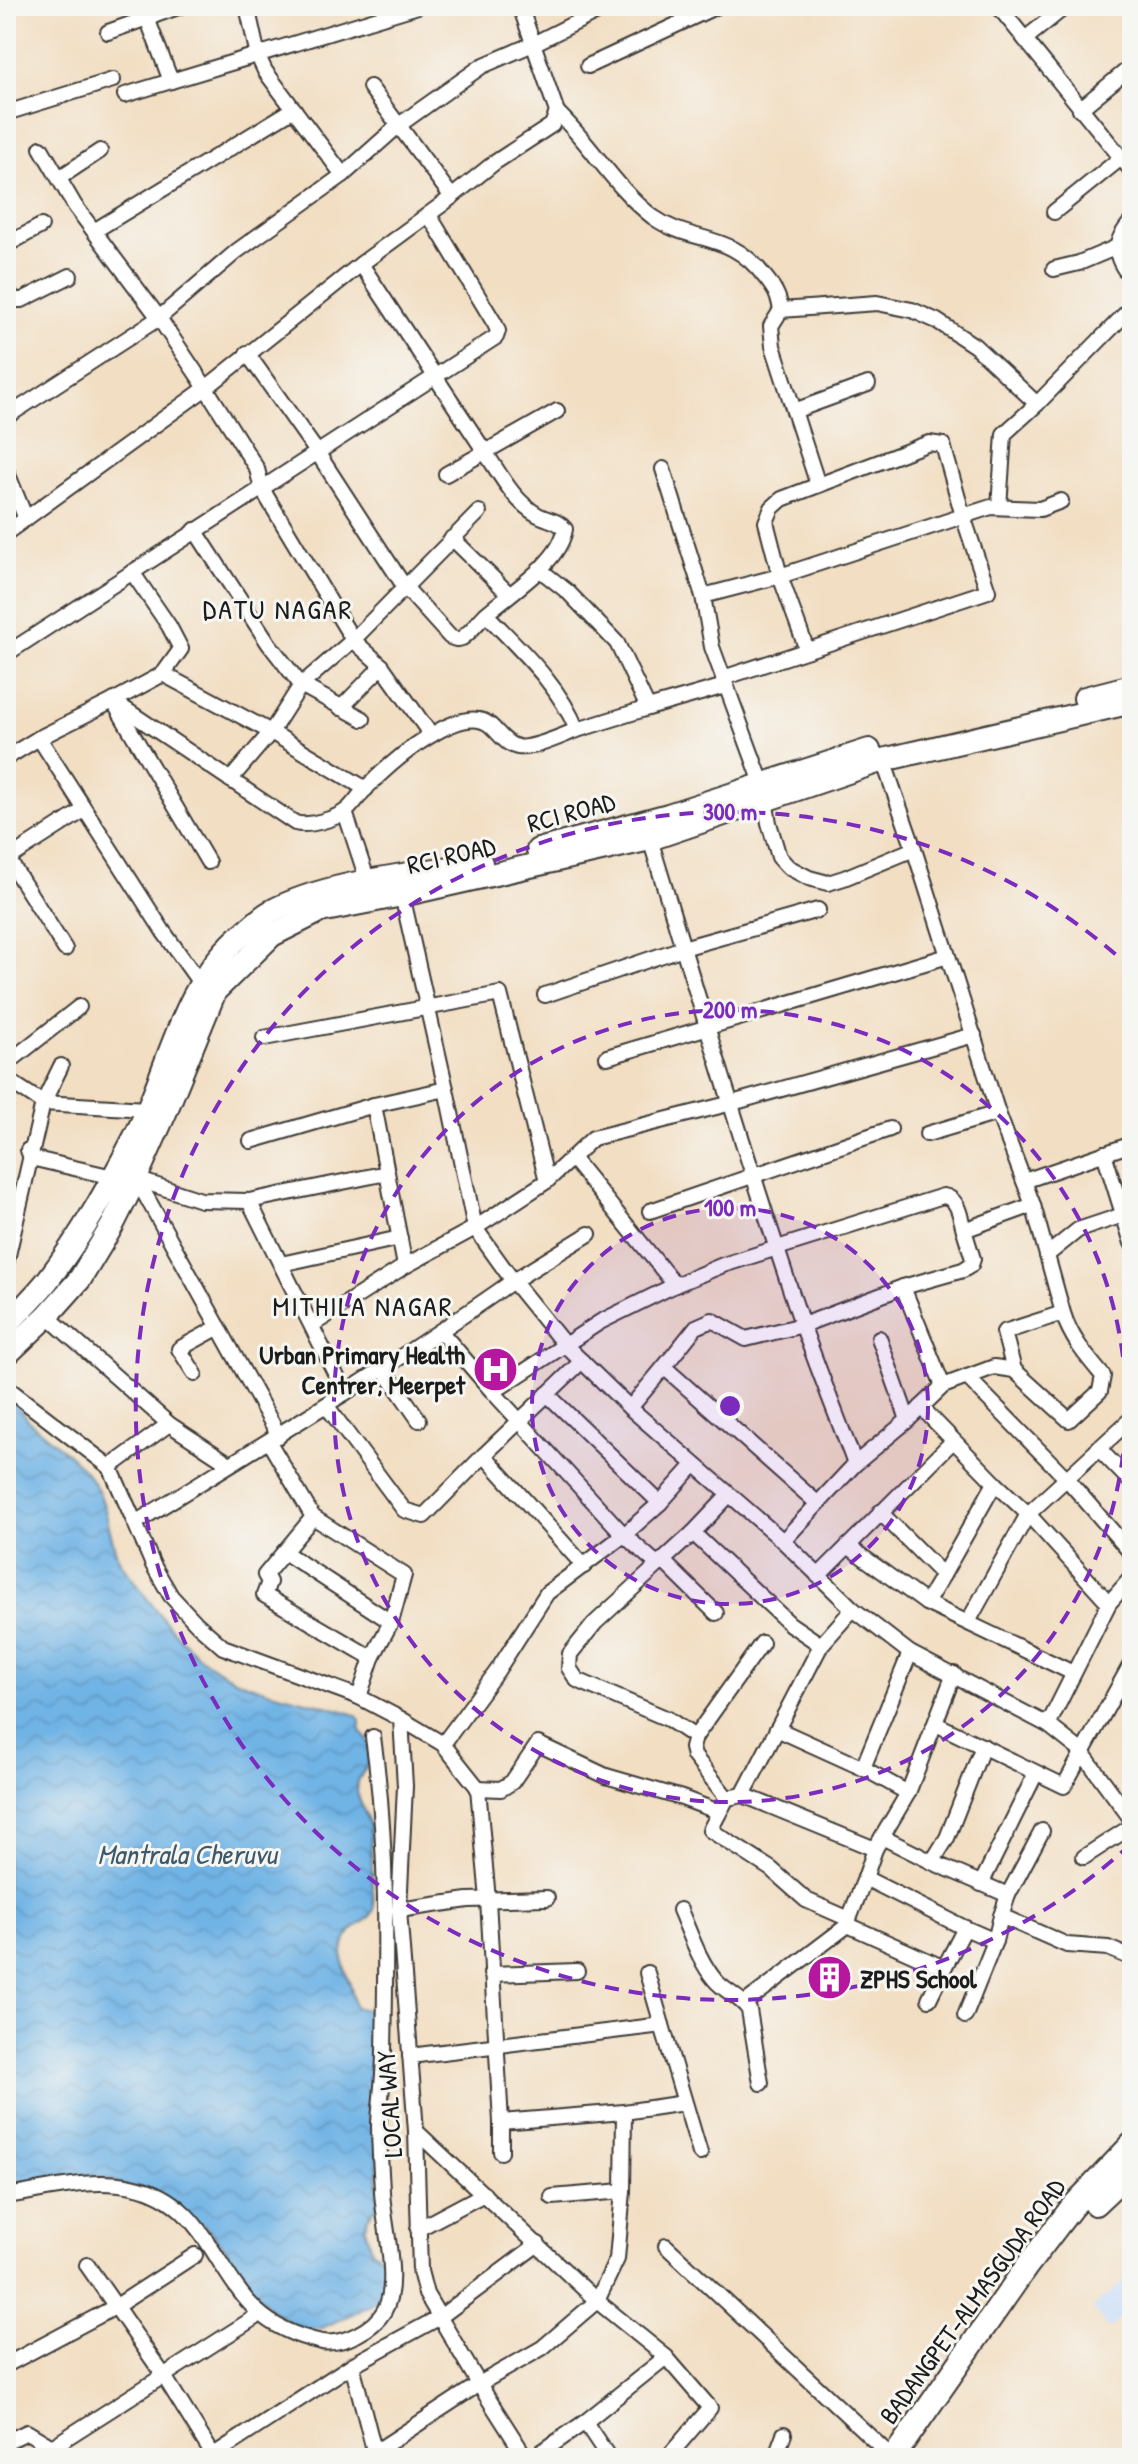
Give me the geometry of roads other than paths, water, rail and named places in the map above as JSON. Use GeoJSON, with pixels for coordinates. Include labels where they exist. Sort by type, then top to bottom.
{"type":"FeatureCollection","features":[{"type":"Feature","properties":{"kind":"main road","name":"RCI ROAD"},"geometry":{"type":"LineString","coordinates":[[6,1355],[80,1279],[112,1226],[137,1179],[165,1113],[208,987],[272,935],[320,911],[650,839],[880,746],[1132,686]]}},
{"type":"Feature","properties":{"kind":"main road","name":"RCI ROAD"},"geometry":{"type":"LineString","coordinates":[[6,1325],[45,1283],[92,1216],[147,1109],[162,1066],[228,946],[269,913],[314,894],[500,860],[883,760],[1132,702]]}},
{"type":"Feature","properties":{"kind":"main road","name":"BADANGPET-ALMASGUDA ROAD"},"geometry":{"type":"LineString","coordinates":[[893,2458],[1072,2207],[1132,2144]]}},
{"type":"Feature","properties":{"kind":"main road","name":"BADANGPET-ALMASGUDA ROAD"},"geometry":{"type":"LineString","coordinates":[[910,2458],[1059,2247],[1084,2215],[1132,2169]]}},
{"type":"Feature","properties":{"kind":"street"},"geometry":{"type":"LineString","coordinates":[[108,32],[181,6]]}},
{"type":"Feature","properties":{"kind":"street"},"geometry":{"type":"LineString","coordinates":[[247,6],[258,56],[265,71],[343,175]]}},
{"type":"Feature","properties":{"kind":"street"},"geometry":{"type":"LineString","coordinates":[[125,95],[418,6]]}},
{"type":"Feature","properties":{"kind":"street"},"geometry":{"type":"LineString","coordinates":[[520,6],[557,112],[575,129],[611,175],[654,217],[679,229],[717,240],[745,254],[776,291],[781,310],[771,326],[773,346],[818,485]]}},
{"type":"Feature","properties":{"kind":"street"},"geometry":{"type":"LineString","coordinates":[[6,417],[159,318],[237,251],[343,175],[399,125],[482,66],[609,6]]}},
{"type":"Feature","properties":{"kind":"street"},"geometry":{"type":"LineString","coordinates":[[588,66],[717,6]]}},
{"type":"Feature","properties":{"kind":"street"},"geometry":{"type":"LineString","coordinates":[[998,6],[1080,109],[1127,162],[1054,212]]}},
{"type":"Feature","properties":{"kind":"street"},"geometry":{"type":"LineString","coordinates":[[1025,39],[1066,6]]}},
{"type":"Feature","properties":{"kind":"street"},"geometry":{"type":"LineString","coordinates":[[147,18],[171,81]]}},
{"type":"Feature","properties":{"kind":"street"},"geometry":{"type":"LineString","coordinates":[[1080,109],[1132,66]]}},
{"type":"Feature","properties":{"kind":"street"},"geometry":{"type":"LineString","coordinates":[[6,113],[113,80]]}},
{"type":"Feature","properties":{"kind":"street"},"geometry":{"type":"LineString","coordinates":[[370,87],[452,197]]}},
{"type":"Feature","properties":{"kind":"street"},"geometry":{"type":"LineString","coordinates":[[94,231],[294,109]]}},
{"type":"Feature","properties":{"kind":"street"},"geometry":{"type":"LineString","coordinates":[[6,533],[206,388],[494,163],[552,125],[557,112]]}},
{"type":"Feature","properties":{"kind":"street"},"geometry":{"type":"LineString","coordinates":[[41,148],[94,231],[206,388],[257,469],[262,489],[353,640],[382,666],[431,735]]}},
{"type":"Feature","properties":{"kind":"street"},"geometry":{"type":"LineString","coordinates":[[59,178],[100,151]]}},
{"type":"Feature","properties":{"kind":"street"},"geometry":{"type":"LineString","coordinates":[[6,654],[492,341],[498,331],[429,215]]}},
{"type":"Feature","properties":{"kind":"street"},"geometry":{"type":"LineString","coordinates":[[1132,221],[1124,230],[1117,247],[1123,268],[1132,279]]}},
{"type":"Feature","properties":{"kind":"street"},"geometry":{"type":"LineString","coordinates":[[7,242],[41,226]]}},
{"type":"Feature","properties":{"kind":"street"},"geometry":{"type":"LineString","coordinates":[[1054,269],[1079,263],[1117,247]]}},
{"type":"Feature","properties":{"kind":"street"},"geometry":{"type":"LineString","coordinates":[[247,353],[317,452],[404,586],[454,639],[462,638],[539,569],[552,555],[565,529],[557,522],[537,515],[514,494],[361,264]]}},
{"type":"Feature","properties":{"kind":"street"},"geometry":{"type":"LineString","coordinates":[[6,288],[14,300],[22,300],[70,276]]}},
{"type":"Feature","properties":{"kind":"street"},"geometry":{"type":"LineString","coordinates":[[781,310],[877,303],[912,310],[937,321],[975,346],[1037,404]]}},
{"type":"Feature","properties":{"kind":"street"},"geometry":{"type":"LineString","coordinates":[[999,507],[1004,434],[1132,307]]}},
{"type":"Feature","properties":{"kind":"street"},"geometry":{"type":"LineString","coordinates":[[794,411],[868,384]]}},
{"type":"Feature","properties":{"kind":"street"},"geometry":{"type":"LineString","coordinates":[[446,474],[557,411]]}},
{"type":"Feature","properties":{"kind":"street"},"geometry":{"type":"LineString","coordinates":[[113,701],[295,823],[312,824],[345,812],[397,757],[431,735],[467,720],[479,719],[509,743],[520,748],[530,747],[724,682],[807,650],[988,591],[943,445],[929,443],[782,499],[772,508],[766,522],[780,576],[807,650]]}},
{"type":"Feature","properties":{"kind":"street"},"geometry":{"type":"LineString","coordinates":[[663,469],[703,596],[712,647],[764,792],[779,857],[788,867],[809,878],[828,883],[914,849]]}},
{"type":"Feature","properties":{"kind":"street"},"geometry":{"type":"LineString","coordinates":[[6,470],[26,519]]}},
{"type":"Feature","properties":{"kind":"street"},"geometry":{"type":"LineString","coordinates":[[703,596],[780,576],[991,507],[1040,509],[1061,501]]}},
{"type":"Feature","properties":{"kind":"street"},"geometry":{"type":"LineString","coordinates":[[230,780],[271,732],[301,685],[353,640],[479,512]]}},
{"type":"Feature","properties":{"kind":"street"},"geometry":{"type":"LineString","coordinates":[[195,530],[269,644],[301,685],[363,719]]}},
{"type":"Feature","properties":{"kind":"street"},"geometry":{"type":"LineString","coordinates":[[452,538],[509,594]]}},
{"type":"Feature","properties":{"kind":"street"},"geometry":{"type":"LineString","coordinates":[[539,569],[568,592],[617,643],[648,708]]}},
{"type":"Feature","properties":{"kind":"street"},"geometry":{"type":"LineString","coordinates":[[6,758],[163,674],[181,649],[132,572]]}},
{"type":"Feature","properties":{"kind":"street"},"geometry":{"type":"LineString","coordinates":[[486,614],[554,686],[577,730]]}},
{"type":"Feature","properties":{"kind":"street"},"geometry":{"type":"LineString","coordinates":[[341,708],[382,666]]}},
{"type":"Feature","properties":{"kind":"street"},"geometry":{"type":"LineString","coordinates":[[163,674],[271,732],[366,789]]}},
{"type":"Feature","properties":{"kind":"street"},"geometry":{"type":"LineString","coordinates":[[113,701],[208,862]]}},
{"type":"Feature","properties":{"kind":"street"},"geometry":{"type":"LineString","coordinates":[[39,738],[163,931],[208,987]]}},
{"type":"Feature","properties":{"kind":"street"},"geometry":{"type":"LineString","coordinates":[[883,760],[998,1113],[1033,1205],[1047,1255],[1063,1313],[1066,1324],[1103,1376],[1100,1391],[1069,1420],[1014,1370],[1004,1332],[1063,1313]]}},
{"type":"Feature","properties":{"kind":"street"},"geometry":{"type":"LineString","coordinates":[[65,949],[7,859],[84,810]]}},
{"type":"Feature","properties":{"kind":"street"},"geometry":{"type":"LineString","coordinates":[[345,812],[368,882]]}},
{"type":"Feature","properties":{"kind":"street"},"geometry":{"type":"LineString","coordinates":[[650,839],[706,1028],[777,1249],[855,1464]]}},
{"type":"Feature","properties":{"kind":"street"},"geometry":{"type":"LineString","coordinates":[[402,895],[475,1228],[513,1281],[564,1344],[630,1408],[783,1541],[853,1609],[910,1653],[1048,1725],[1081,1751],[1132,1820]]}},
{"type":"Feature","properties":{"kind":"street"},"geometry":{"type":"LineString","coordinates":[[545,995],[683,948],[818,910]]}},
{"type":"Feature","properties":{"kind":"street"},"geometry":{"type":"LineString","coordinates":[[607,1057],[948,956]]}},
{"type":"Feature","properties":{"kind":"street"},"geometry":{"type":"LineString","coordinates":[[264,1038],[500,994],[547,1181]]}},
{"type":"Feature","properties":{"kind":"street"},"geometry":{"type":"LineString","coordinates":[[79,1007],[9,1062],[6,1079],[43,1103],[147,1109]]}},
{"type":"Feature","properties":{"kind":"street"},"geometry":{"type":"LineString","coordinates":[[312,1325],[405,1266],[475,1228],[547,1181],[593,1138],[732,1103],[974,1035]]}},
{"type":"Feature","properties":{"kind":"street"},"geometry":{"type":"LineString","coordinates":[[6,1264],[43,1103],[61,1066]]}},
{"type":"Feature","properties":{"kind":"street"},"geometry":{"type":"LineString","coordinates":[[251,1141],[374,1105],[446,1089]]}},
{"type":"Feature","properties":{"kind":"street"},"geometry":{"type":"LineString","coordinates":[[374,1105],[405,1266]]}},
{"type":"Feature","properties":{"kind":"street"},"geometry":{"type":"LineString","coordinates":[[927,1134],[998,1113]]}},
{"type":"Feature","properties":{"kind":"street"},"geometry":{"type":"LineString","coordinates":[[650,1211],[890,1129]]}},
{"type":"Feature","properties":{"kind":"street"},"geometry":{"type":"LineString","coordinates":[[1024,1181],[1132,1144]]}},
{"type":"Feature","properties":{"kind":"street"},"geometry":{"type":"LineString","coordinates":[[1104,1153],[1132,1243]]}},
{"type":"Feature","properties":{"kind":"street"},"geometry":{"type":"LineString","coordinates":[[29,1154],[113,1177]]}},
{"type":"Feature","properties":{"kind":"street"},"geometry":{"type":"LineString","coordinates":[[572,1158],[675,1285]]}},
{"type":"Feature","properties":{"kind":"street"},"geometry":{"type":"LineString","coordinates":[[137,1179],[201,1200],[249,1201],[387,1173]]}},
{"type":"Feature","properties":{"kind":"street"},"geometry":{"type":"LineString","coordinates":[[137,1179],[219,1327],[313,1517],[404,1575],[391,1622],[372,1658],[359,1697]]}},
{"type":"Feature","properties":{"kind":"street"},"geometry":{"type":"LineString","coordinates":[[493,1392],[600,1322],[723,1265],[943,1196],[955,1202],[973,1259],[971,1265],[803,1325],[746,1339],[712,1320],[703,1323],[696,1327],[630,1408]]}},
{"type":"Feature","properties":{"kind":"street"},"geometry":{"type":"LineString","coordinates":[[249,1201],[345,1393]]}},
{"type":"Feature","properties":{"kind":"street"},"geometry":{"type":"LineString","coordinates":[[964,1230],[1033,1205]]}},
{"type":"Feature","properties":{"kind":"street"},"geometry":{"type":"LineString","coordinates":[[1047,1255],[1078,1230],[1123,1215]]}},
{"type":"Feature","properties":{"kind":"street"},"geometry":{"type":"LineString","coordinates":[[135,1523],[274,1439],[589,1234]]}},
{"type":"Feature","properties":{"kind":"street"},"geometry":{"type":"LineString","coordinates":[[281,1264],[400,1238]]}},
{"type":"Feature","properties":{"kind":"street"},"geometry":{"type":"LineString","coordinates":[[903,1287],[943,1386]]}},
{"type":"Feature","properties":{"kind":"street"},"geometry":{"type":"LineString","coordinates":[[47,1316],[169,1424],[230,1464]]}},
{"type":"Feature","properties":{"kind":"street"},"geometry":{"type":"LineString","coordinates":[[195,1374],[179,1349],[219,1327]]}},
{"type":"Feature","properties":{"kind":"street"},"geometry":{"type":"LineString","coordinates":[[441,1332],[624,1535],[660,1562],[716,1613]]}},
{"type":"Feature","properties":{"kind":"street"},"geometry":{"type":"LineString","coordinates":[[879,1338],[908,1420]]}},
{"type":"Feature","properties":{"kind":"street"},"geometry":{"type":"LineString","coordinates":[[326,1405],[404,1510],[424,1516],[582,1361]]}},
{"type":"Feature","properties":{"kind":"street"},"geometry":{"type":"LineString","coordinates":[[664,1367],[817,1503]]}},
{"type":"Feature","properties":{"kind":"street"},"geometry":{"type":"LineString","coordinates":[[783,1541],[855,1464],[943,1386],[994,1367],[1014,1370]]}},
{"type":"Feature","properties":{"kind":"street"},"geometry":{"type":"LineString","coordinates":[[383,1368],[419,1420]]}},
{"type":"Feature","properties":{"kind":"street"},"geometry":{"type":"LineString","coordinates":[[967,1377],[1066,1478],[1132,1554]]}},
{"type":"Feature","properties":{"kind":"street"},"geometry":{"type":"LineString","coordinates":[[6,1387],[110,1467],[153,1565],[171,1596],[223,1647],[359,1697],[401,1719],[443,1744],[478,1788],[498,2044],[501,2152]]}},
{"type":"Feature","properties":{"kind":"street"},"geometry":{"type":"LineString","coordinates":[[547,1394],[660,1503]]}},
{"type":"Feature","properties":{"kind":"street"},"geometry":{"type":"LineString","coordinates":[[921,1407],[1028,1514],[1109,1603]]}},
{"type":"Feature","properties":{"kind":"street"},"geometry":{"type":"LineString","coordinates":[[968,1622],[1028,1514],[1132,1418]]}},
{"type":"Feature","properties":{"kind":"street"},"geometry":{"type":"LineString","coordinates":[[110,1467],[169,1424]]}},
{"type":"Feature","properties":{"kind":"street"},"geometry":{"type":"LineString","coordinates":[[818,1576],[953,1441]]}},
{"type":"Feature","properties":{"kind":"street"},"geometry":{"type":"LineString","coordinates":[[1098,1448],[1132,1483]]}},
{"type":"Feature","properties":{"kind":"street"},"geometry":{"type":"LineString","coordinates":[[484,1455],[584,1566]]}},
{"type":"Feature","properties":{"kind":"street"},"geometry":{"type":"LineString","coordinates":[[443,1744],[497,1671],[547,1593],[624,1535],[660,1503],[694,1465]]}},
{"type":"Feature","properties":{"kind":"street"},"geometry":{"type":"LineString","coordinates":[[926,1603],[995,1483]]}},
{"type":"Feature","properties":{"kind":"street"},"geometry":{"type":"LineString","coordinates":[[695,1737],[668,1719],[577,1680],[569,1668],[570,1654],[595,1623],[693,1533],[729,1495]]}},
{"type":"Feature","properties":{"kind":"street"},"geometry":{"type":"LineString","coordinates":[[880,1512],[943,1575]]}},
{"type":"Feature","properties":{"kind":"street"},"geometry":{"type":"LineString","coordinates":[[313,1517],[265,1575],[269,1582],[264,1595],[372,1658]]}},
{"type":"Feature","properties":{"kind":"street"},"geometry":{"type":"LineString","coordinates":[[693,1533],[790,1624],[821,1645]]}},
{"type":"Feature","properties":{"kind":"street"},"geometry":{"type":"LineString","coordinates":[[848,1546],[926,1603],[1073,1673]]}},
{"type":"Feature","properties":{"kind":"street"},"geometry":{"type":"LineString","coordinates":[[284,1552],[391,1622]]}},
{"type":"Feature","properties":{"kind":"street"},"geometry":{"type":"LineString","coordinates":[[1048,1725],[1109,1603],[1132,1577]]}},
{"type":"Feature","properties":{"kind":"street"},"geometry":{"type":"LineString","coordinates":[[743,1795],[821,1645],[853,1609]]}},
{"type":"Feature","properties":{"kind":"street"},"geometry":{"type":"LineString","coordinates":[[727,1798],[692,1752],[695,1737],[762,1643]]}},
{"type":"Feature","properties":{"kind":"street"},"geometry":{"type":"LineString","coordinates":[[863,1768],[910,1653]]}},
{"type":"Feature","properties":{"kind":"street"},"geometry":{"type":"LineString","coordinates":[[936,1724],[1064,1786],[1132,1662]]}},
{"type":"Feature","properties":{"kind":"street"},"geometry":{"type":"LineString","coordinates":[[745,2003],[848,1922],[879,1843],[908,1793],[954,1674]]}},
{"type":"Feature","properties":{"kind":"street","name":"LOCAL WAY"},"geometry":{"type":"LineString","coordinates":[[401,1719],[405,1786],[399,1910],[416,2131],[420,2271],[426,2294],[526,2458]]}},
{"type":"Feature","properties":{"kind":"street"},"geometry":{"type":"LineString","coordinates":[[777,1729],[863,1768],[908,1793]]}},
{"type":"Feature","properties":{"kind":"street"},"geometry":{"type":"LineString","coordinates":[[6,2196],[109,2182],[135,2186],[162,2197],[182,2209],[196,2225],[238,2289],[257,2311],[275,2325],[301,2336],[337,2343],[359,2333],[385,2310],[391,2290],[382,2199],[379,2124],[384,2055],[384,1849],[373,1737]]}},
{"type":"Feature","properties":{"kind":"street"},"geometry":{"type":"LineString","coordinates":[[478,1788],[501,1789],[512,1782],[538,1744],[606,1776],[719,1812]]}},
{"type":"Feature","properties":{"kind":"street"},"geometry":{"type":"LineString","coordinates":[[932,1862],[947,1838],[983,1746]]}},
{"type":"Feature","properties":{"kind":"street"},"geometry":{"type":"LineString","coordinates":[[981,1884],[1036,1773]]}},
{"type":"Feature","properties":{"kind":"street"},"geometry":{"type":"LineString","coordinates":[[944,1968],[806,1900],[771,1869],[710,1830],[727,1798],[743,1795],[932,1862],[1008,1895]]}},
{"type":"Feature","properties":{"kind":"street"},"geometry":{"type":"LineString","coordinates":[[1084,1857],[1132,1826]]}},
{"type":"Feature","properties":{"kind":"street"},"geometry":{"type":"LineString","coordinates":[[965,2016],[995,1941],[1008,1895],[1042,1831]]}},
{"type":"Feature","properties":{"kind":"street"},"geometry":{"type":"LineString","coordinates":[[865,1878],[995,1941]]}},
{"type":"Feature","properties":{"kind":"street"},"geometry":{"type":"LineString","coordinates":[[399,1910],[468,1900],[547,1898]]}},
{"type":"Feature","properties":{"kind":"street"},"geometry":{"type":"LineString","coordinates":[[680,1910],[710,1973],[727,1992],[745,2003],[751,2016],[761,2083]]}},
{"type":"Feature","properties":{"kind":"street"},"geometry":{"type":"LineString","coordinates":[[1001,1916],[1067,1945],[1108,1948],[1132,1958]]}},
{"type":"Feature","properties":{"kind":"street"},"geometry":{"type":"LineString","coordinates":[[929,1999],[965,1928]]}},
{"type":"Feature","properties":{"kind":"street"},"geometry":{"type":"LineString","coordinates":[[491,1974],[577,1971]]}},
{"type":"Feature","properties":{"kind":"street"},"geometry":{"type":"LineString","coordinates":[[647,1973],[700,2153]]}},
{"type":"Feature","properties":{"kind":"street"},"geometry":{"type":"LineString","coordinates":[[410,2056],[662,2025]]}},
{"type":"Feature","properties":{"kind":"street"},"geometry":{"type":"LineString","coordinates":[[501,2122],[624,2112],[684,2103]]}},
{"type":"Feature","properties":{"kind":"street"},"geometry":{"type":"LineString","coordinates":[[352,2365],[372,2456],[479,2384],[542,2348],[597,2301],[617,2259],[623,2191],[624,2112]]}},
{"type":"Feature","properties":{"kind":"street"},"geometry":{"type":"LineString","coordinates":[[416,2131],[597,2301],[666,2357],[710,2408],[667,2458]]}},
{"type":"Feature","properties":{"kind":"street"},"geometry":{"type":"LineString","coordinates":[[552,2197],[623,2191]]}},
{"type":"Feature","properties":{"kind":"street"},"geometry":{"type":"LineString","coordinates":[[418,2229],[484,2194]]}},
{"type":"Feature","properties":{"kind":"street"},"geometry":{"type":"LineString","coordinates":[[87,2265],[164,2376],[211,2457],[352,2365],[440,2317],[538,2244]]}},
{"type":"Feature","properties":{"kind":"street"},"geometry":{"type":"LineString","coordinates":[[666,2246],[893,2458]]}},
{"type":"Feature","properties":{"kind":"street"},"geometry":{"type":"LineString","coordinates":[[6,2365],[115,2307],[195,2255]]}},
{"type":"Feature","properties":{"kind":"street"},"geometry":{"type":"LineString","coordinates":[[6,2442],[27,2432],[52,2447],[254,2318]]}},
{"type":"Feature","properties":{"kind":"street"},"geometry":{"type":"LineString","coordinates":[[533,2458],[585,2422],[666,2357]]}},
{"type":"Feature","properties":{"kind":"street"},"geometry":{"type":"LineString","coordinates":[[585,2422],[609,2458]]}},
{"type":"Feature","properties":{"kind":"street"},"geometry":{"type":"LineString","coordinates":[[775,2458],[784,2434]]}},
{"type":"Feature","properties":{"kind":"water","name":"Mantrala Cheruvu"},"geometry":{"type":"Polygon","coordinates":[[[6,1395],[31,1423],[87,1473],[100,1495],[120,1562],[183,1641],[231,1677],[356,1715],[360,1720],[360,1729],[369,1742],[369,1761],[358,1781],[357,1792],[370,1827],[374,1910],[347,1938],[343,1957],[355,2007],[370,2011],[371,2030],[379,2045],[377,2096],[372,2110],[377,2125],[378,2204],[365,2227],[371,2250],[384,2258],[388,2286],[382,2297],[369,2306],[320,2329],[292,2324],[271,2310],[248,2285],[227,2250],[195,2219],[111,2180],[91,2175],[6,2191],[6,1395]]]}},
{"type":"Feature","properties":{"kind":"place","name":"Urban Primary Health Centrer, Meerpet"},"geometry":{"type":"Point","coordinates":[496,1369]}},
{"type":"Feature","properties":{"kind":"place","name":"ZPHS School"},"geometry":{"type":"Point","coordinates":[829,1978]}},
{"type":"Feature","properties":{"kind":"district","name":"DATU NAGAR"},"geometry":{"type":"Point","coordinates":[278,609]}},
{"type":"Feature","properties":{"kind":"district","name":"MITHILA NAGAR"},"geometry":{"type":"Point","coordinates":[363,1306]}}]}
